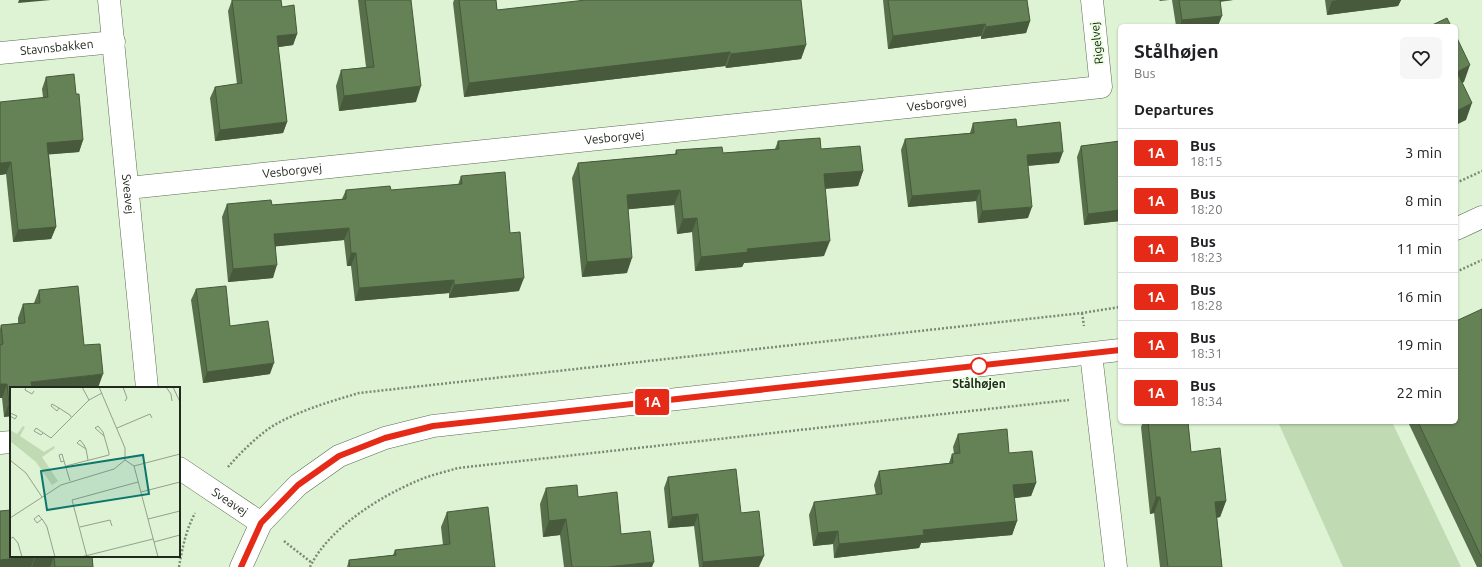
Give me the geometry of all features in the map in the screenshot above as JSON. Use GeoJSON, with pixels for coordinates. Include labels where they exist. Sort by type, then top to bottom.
{"type":"FeatureCollection","features":[{"type":"Feature","properties":{"kind":"street","name":"Sveavej"},"geometry":{"type":"LineString","coordinates":[[109,0],[147,387]]}},
{"type":"Feature","properties":{"kind":"street","name":"Rigelvej"},"geometry":{"type":"LineString","coordinates":[[1092,0],[1101,87]]}},
{"type":"Feature","properties":{"kind":"street","name":"Stavnsbakken"},"geometry":{"type":"LineString","coordinates":[[0,53],[114,42]]}},
{"type":"Feature","properties":{"kind":"street","name":"Vesborgvej"},"geometry":{"type":"LineString","coordinates":[[128,188],[1101,87]]}},
{"type":"Feature","properties":{"kind":"street"},"geometry":{"type":"LineString","coordinates":[[1458,228],[1482,217]]}},
{"type":"Feature","properties":{"kind":"street"},"geometry":{"type":"LineString","coordinates":[[241,567],[261,523],[298,485],[339,456],[385,438],[433,426],[1118,350]]}},
{"type":"Feature","properties":{"kind":"street"},"geometry":{"type":"LineString","coordinates":[[1091,354],[1116,567]]}},
{"type":"Feature","properties":{"kind":"street"},"geometry":{"type":"LineString","coordinates":[[0,443],[10,442]]}},
{"type":"Feature","properties":{"kind":"street","name":"Sveavej"},"geometry":{"type":"LineString","coordinates":[[180,469],[261,523]]}},
{"type":"Feature","properties":{"kind":"path"},"geometry":{"type":"LineString","coordinates":[[1458,182],[1482,171]]}},
{"type":"Feature","properties":{"kind":"path"},"geometry":{"type":"LineString","coordinates":[[1458,271],[1482,260]]}},
{"type":"Feature","properties":{"kind":"path"},"geometry":{"type":"LineString","coordinates":[[310,567],[333,534],[357,515],[381,500],[418,481],[458,468],[1096,397]]}},
{"type":"Feature","properties":{"kind":"path"},"geometry":{"type":"LineString","coordinates":[[261,523],[312,563]]}},
{"type":"Feature","properties":{"kind":"green space"},"geometry":{"type":"Polygon","coordinates":[[[1279,424],[1393,424],[1461,567],[1343,567],[1279,424]]]}},
{"type":"Feature","properties":{"kind":"building"},"geometry":{"type":"Polygon","coordinates":[[[232,0],[281,0],[282,7],[294,5],[297,34],[277,36],[287,122],[220,130],[215,87],[242,83],[232,0]]]}},
{"type":"Feature","properties":{"kind":"building"},"geometry":{"type":"Polygon","coordinates":[[[365,0],[411,0],[421,86],[344,96],[341,70],[374,67],[365,0]]]}},
{"type":"Feature","properties":{"kind":"building"},"geometry":{"type":"Polygon","coordinates":[[[459,0],[496,0],[497,10],[586,0],[801,0],[806,45],[731,54],[730,52],[469,83],[459,0]]]}},
{"type":"Feature","properties":{"kind":"building"},"geometry":{"type":"Polygon","coordinates":[[[888,0],[1027,0],[1030,21],[986,27],[985,24],[893,36],[888,0]]]}},
{"type":"Feature","properties":{"kind":"building"},"geometry":{"type":"Polygon","coordinates":[[[1179,0],[1220,0],[1222,16],[1182,20],[1179,0]]]}},
{"type":"Feature","properties":{"kind":"building"},"geometry":{"type":"Polygon","coordinates":[[[1447,18],[1450,24],[1434,24],[1447,18]]]}},
{"type":"Feature","properties":{"kind":"building"},"geometry":{"type":"Polygon","coordinates":[[[1458,40],[1470,65],[1458,71],[1458,40]]]}},
{"type":"Feature","properties":{"kind":"building"},"geometry":{"type":"Polygon","coordinates":[[[74,74],[76,94],[79,94],[83,140],[47,143],[56,227],[18,230],[11,162],[0,163],[0,102],[48,97],[46,77],[74,74]]]}},
{"type":"Feature","properties":{"kind":"building"},"geometry":{"type":"Polygon","coordinates":[[[1458,74],[1472,103],[1458,110],[1458,74]]]}},
{"type":"Feature","properties":{"kind":"building"},"geometry":{"type":"Polygon","coordinates":[[[1016,119],[1017,127],[1060,122],[1063,152],[1027,155],[1032,207],[982,211],[980,190],[912,196],[905,139],[974,133],[973,123],[1016,119]]]}},
{"type":"Feature","properties":{"kind":"building"},"geometry":{"type":"Polygon","coordinates":[[[820,138],[821,149],[860,146],[863,171],[824,174],[830,241],[747,249],[748,252],[701,257],[697,218],[683,219],[680,190],[627,195],[632,258],[587,262],[578,163],[677,154],[676,150],[722,147],[723,153],[779,149],[778,141],[820,138]]]}},
{"type":"Feature","properties":{"kind":"building"},"geometry":{"type":"Polygon","coordinates":[[[1118,141],[1118,210],[1088,214],[1081,146],[1118,141]]]}},
{"type":"Feature","properties":{"kind":"building"},"geometry":{"type":"Polygon","coordinates":[[[505,172],[510,233],[520,232],[524,278],[454,285],[454,280],[359,288],[356,253],[351,253],[349,228],[274,234],[277,265],[233,269],[227,204],[271,200],[272,205],[346,199],[346,190],[390,186],[391,190],[462,184],[461,176],[505,172]]]}},
{"type":"Feature","properties":{"kind":"building"},"geometry":{"type":"Polygon","coordinates":[[[78,286],[84,345],[100,344],[103,374],[31,382],[32,387],[10,387],[9,403],[7,384],[0,384],[0,345],[3,344],[1,325],[25,323],[23,304],[40,303],[39,290],[78,286]]]}},
{"type":"Feature","properties":{"kind":"building"},"geometry":{"type":"Polygon","coordinates":[[[226,286],[230,326],[268,321],[274,363],[207,372],[196,289],[226,286]]]}},
{"type":"Feature","properties":{"kind":"building"},"geometry":{"type":"Polygon","coordinates":[[[1482,309],[1482,558],[1419,424],[1458,424],[1458,320],[1482,309]]]}},
{"type":"Feature","properties":{"kind":"building"},"geometry":{"type":"Polygon","coordinates":[[[1148,424],[1188,424],[1191,452],[1220,448],[1226,501],[1215,502],[1222,567],[1168,567],[1160,497],[1156,497],[1148,424]]]}},
{"type":"Feature","properties":{"kind":"building"},"geometry":{"type":"Polygon","coordinates":[[[1007,429],[1009,453],[1032,451],[1036,483],[1013,485],[1017,521],[923,530],[924,535],[839,544],[838,531],[818,533],[814,502],[882,494],[879,471],[953,463],[952,454],[960,453],[958,434],[1007,429]]]}},
{"type":"Feature","properties":{"kind":"building"},"geometry":{"type":"Polygon","coordinates":[[[736,469],[741,513],[759,511],[764,556],[703,562],[698,514],[672,517],[668,477],[736,469]]]}},
{"type":"Feature","properties":{"kind":"building"},"geometry":{"type":"Polygon","coordinates":[[[577,485],[578,497],[617,492],[621,534],[650,531],[654,562],[607,567],[572,567],[566,519],[549,521],[546,488],[577,485]]]}},
{"type":"Feature","properties":{"kind":"building"},"geometry":{"type":"Polygon","coordinates":[[[488,507],[495,567],[350,567],[349,560],[396,555],[395,550],[450,544],[447,512],[488,507]]]}},
{"type":"Feature","properties":{"kind":"building"},"geometry":{"type":"Polygon","coordinates":[[[10,510],[10,557],[26,557],[0,560],[0,511],[10,510]]]}},
{"type":"Feature","properties":{"kind":"building"},"geometry":{"type":"Polygon","coordinates":[[[54,557],[92,557],[93,567],[55,567],[54,557]]]}},
{"type":"Feature","properties":{"kind":"bus line","name":"1A"},"geometry":{"type":"LineString","coordinates":[[241,567],[242,561],[261,523],[298,485],[339,456],[385,438],[433,426],[1118,350]]}},
{"type":"Feature","properties":{"kind":"place","name":"Stålhøjen"},"geometry":{"type":"Point","coordinates":[979,366]}}]}
